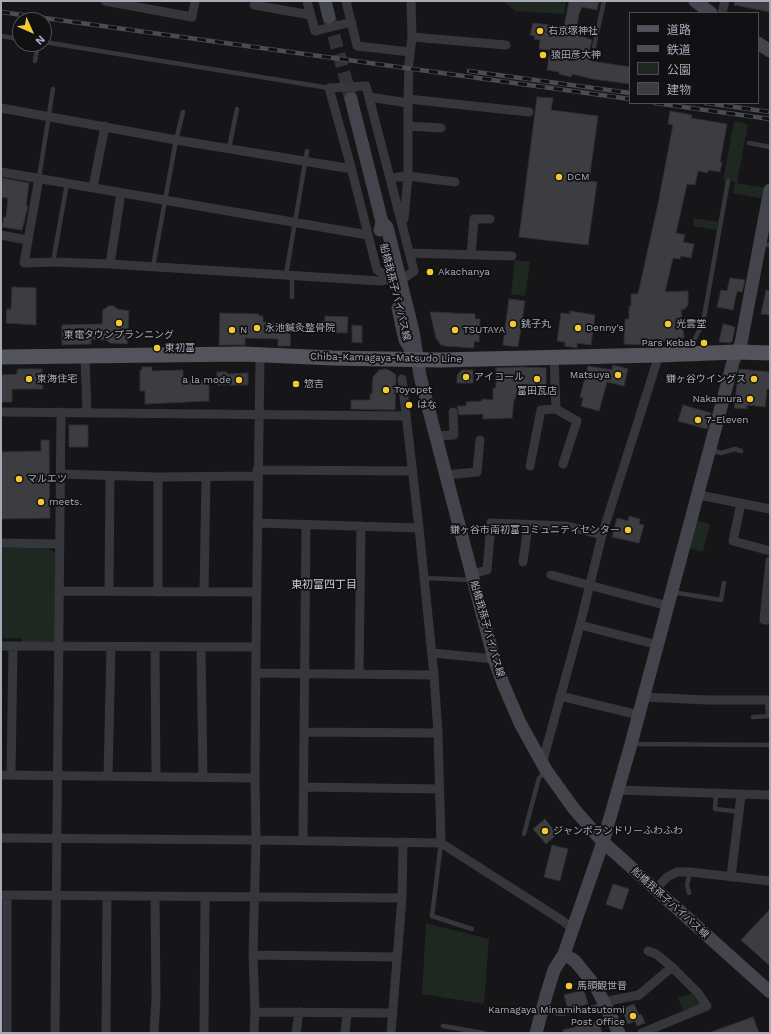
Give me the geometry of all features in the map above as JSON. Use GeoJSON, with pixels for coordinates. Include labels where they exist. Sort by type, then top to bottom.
{"type":"FeatureCollection","features":[{"type":"Feature","properties":{"kind":"main road","name":"Chiba-Kamagaya-Matsudo Line"},"geometry":{"type":"LineString","coordinates":[[1,357],[260,355],[417,360],[770,352]]}},
{"type":"Feature","properties":{"kind":"street"},"geometry":{"type":"LineString","coordinates":[[105,1],[148,5],[192,17],[195,1]]}},
{"type":"Feature","properties":{"kind":"street"},"geometry":{"type":"LineString","coordinates":[[308,1],[315,31],[352,22]]}},
{"type":"Feature","properties":{"kind":"street"},"geometry":{"type":"LineString","coordinates":[[326,1],[329,17]]}},
{"type":"Feature","properties":{"kind":"street"},"geometry":{"type":"LineString","coordinates":[[346,1],[357,46],[410,52]]}},
{"type":"Feature","properties":{"kind":"street"},"geometry":{"type":"LineString","coordinates":[[403,227],[408,176],[408,101],[412,37],[411,1]]}},
{"type":"Feature","properties":{"kind":"street"},"geometry":{"type":"LineString","coordinates":[[695,1],[710,12]]}},
{"type":"Feature","properties":{"kind":"street"},"geometry":{"type":"LineString","coordinates":[[722,12],[725,1]]}},
{"type":"Feature","properties":{"kind":"street"},"geometry":{"type":"LineString","coordinates":[[254,5],[311,15]]}},
{"type":"Feature","properties":{"kind":"street"},"geometry":{"type":"LineString","coordinates":[[412,37],[506,45]]}},
{"type":"Feature","properties":{"kind":"street"},"geometry":{"type":"LineString","coordinates":[[759,45],[770,51]]}},
{"type":"Feature","properties":{"kind":"street"},"geometry":{"type":"LineString","coordinates":[[39,178],[24,263],[53,262],[110,264],[380,281],[396,280],[414,271],[366,86],[329,88],[377,270],[396,280]]}},
{"type":"Feature","properties":{"kind":"street"},"geometry":{"type":"LineString","coordinates":[[369,97],[529,112]]}},
{"type":"Feature","properties":{"kind":"street","name":"船橋我孫子バイパス線"},"geometry":{"type":"LineString","coordinates":[[351,99],[382,222],[387,227],[396,280],[414,335],[417,360],[494,659],[517,717],[544,767],[574,809],[603,842],[770,992]]}},
{"type":"Feature","properties":{"kind":"street"},"geometry":{"type":"LineString","coordinates":[[1,108],[176,140],[346,168],[351,167]]}},
{"type":"Feature","properties":{"kind":"street"},"geometry":{"type":"LineString","coordinates":[[93,187],[105,126]]}},
{"type":"Feature","properties":{"kind":"street"},"geometry":{"type":"LineString","coordinates":[[408,126],[441,128]]}},
{"type":"Feature","properties":{"kind":"street"},"geometry":{"type":"LineString","coordinates":[[1,172],[368,235]]}},
{"type":"Feature","properties":{"kind":"street"},"geometry":{"type":"LineString","coordinates":[[390,178],[408,176],[455,182]]}},
{"type":"Feature","properties":{"kind":"street"},"geometry":{"type":"LineString","coordinates":[[110,264],[121,193]]}},
{"type":"Feature","properties":{"kind":"street"},"geometry":{"type":"LineString","coordinates":[[536,1033],[554,970],[564,954],[603,842],[631,744],[710,450],[737,352],[741,343],[765,240],[769,196]]}},
{"type":"Feature","properties":{"kind":"street"},"geometry":{"type":"LineString","coordinates":[[471,255],[474,219],[490,219]]}},
{"type":"Feature","properties":{"kind":"street"},"geometry":{"type":"LineString","coordinates":[[1,235],[27,240]]}},
{"type":"Feature","properties":{"kind":"street"},"geometry":{"type":"LineString","coordinates":[[409,252],[512,256]]}},
{"type":"Feature","properties":{"kind":"street"},"geometry":{"type":"LineString","coordinates":[[254,1033],[255,1012],[253,955],[256,840],[254,778],[257,473],[260,355]]}},
{"type":"Feature","properties":{"kind":"street"},"geometry":{"type":"LineString","coordinates":[[544,767],[560,696],[580,625],[602,535],[659,355]]}},
{"type":"Feature","properties":{"kind":"street"},"geometry":{"type":"LineString","coordinates":[[86,356],[87,412]]}},
{"type":"Feature","properties":{"kind":"street"},"geometry":{"type":"LineString","coordinates":[[554,357],[556,409]]}},
{"type":"Feature","properties":{"kind":"street"},"geometry":{"type":"LineString","coordinates":[[402,379],[434,675],[438,733],[441,843]]}},
{"type":"Feature","properties":{"kind":"street"},"geometry":{"type":"LineString","coordinates":[[530,466],[541,410],[556,409],[577,421],[563,464]]}},
{"type":"Feature","properties":{"kind":"street"},"geometry":{"type":"LineString","coordinates":[[1,412],[406,416]]}},
{"type":"Feature","properties":{"kind":"street"},"geometry":{"type":"LineString","coordinates":[[55,1033],[61,412]]}},
{"type":"Feature","properties":{"kind":"street"},"geometry":{"type":"LineString","coordinates":[[437,436],[454,435],[453,412]]}},
{"type":"Feature","properties":{"kind":"street"},"geometry":{"type":"LineString","coordinates":[[446,475],[477,472],[480,440]]}},
{"type":"Feature","properties":{"kind":"street"},"geometry":{"type":"LineString","coordinates":[[60,474],[206,477],[257,473],[412,471]]}},
{"type":"Feature","properties":{"kind":"street"},"geometry":{"type":"LineString","coordinates":[[109,592],[110,476]]}},
{"type":"Feature","properties":{"kind":"street"},"geometry":{"type":"LineString","coordinates":[[158,477],[158,592]]}},
{"type":"Feature","properties":{"kind":"street"},"geometry":{"type":"LineString","coordinates":[[204,592],[206,477]]}},
{"type":"Feature","properties":{"kind":"street"},"geometry":{"type":"LineString","coordinates":[[699,495],[770,509]]}},
{"type":"Feature","properties":{"kind":"street"},"geometry":{"type":"LineString","coordinates":[[741,503],[733,541],[770,551]]}},
{"type":"Feature","properties":{"kind":"street"},"geometry":{"type":"LineString","coordinates":[[257,523],[419,528]]}},
{"type":"Feature","properties":{"kind":"street"},"geometry":{"type":"LineString","coordinates":[[472,577],[487,570],[491,523],[567,526],[602,535]]}},
{"type":"Feature","properties":{"kind":"street"},"geometry":{"type":"LineString","coordinates":[[303,840],[306,525]]}},
{"type":"Feature","properties":{"kind":"street"},"geometry":{"type":"LineString","coordinates":[[523,562],[528,525]]}},
{"type":"Feature","properties":{"kind":"street"},"geometry":{"type":"LineString","coordinates":[[359,674],[361,526]]}},
{"type":"Feature","properties":{"kind":"street"},"geometry":{"type":"LineString","coordinates":[[1,543],[60,544]]}},
{"type":"Feature","properties":{"kind":"street"},"geometry":{"type":"LineString","coordinates":[[770,561],[764,620],[770,620]]}},
{"type":"Feature","properties":{"kind":"street"},"geometry":{"type":"LineString","coordinates":[[551,575],[668,606]]}},
{"type":"Feature","properties":{"kind":"street"},"geometry":{"type":"LineString","coordinates":[[59,592],[256,592]]}},
{"type":"Feature","properties":{"kind":"street"},"geometry":{"type":"LineString","coordinates":[[580,625],[658,645]]}},
{"type":"Feature","properties":{"kind":"street"},"geometry":{"type":"LineString","coordinates":[[1,646],[111,646],[155,648],[256,647]]}},
{"type":"Feature","properties":{"kind":"street"},"geometry":{"type":"LineString","coordinates":[[108,776],[111,646]]}},
{"type":"Feature","properties":{"kind":"street"},"geometry":{"type":"LineString","coordinates":[[11,775],[13,647]]}},
{"type":"Feature","properties":{"kind":"street"},"geometry":{"type":"LineString","coordinates":[[155,648],[156,777]]}},
{"type":"Feature","properties":{"kind":"street"},"geometry":{"type":"LineString","coordinates":[[202,648],[202,777]]}},
{"type":"Feature","properties":{"kind":"street"},"geometry":{"type":"LineString","coordinates":[[432,653],[494,659]]}},
{"type":"Feature","properties":{"kind":"street"},"geometry":{"type":"LineString","coordinates":[[256,673],[434,675]]}},
{"type":"Feature","properties":{"kind":"street"},"geometry":{"type":"LineString","coordinates":[[560,696],[639,715]]}},
{"type":"Feature","properties":{"kind":"street"},"geometry":{"type":"LineString","coordinates":[[643,697],[707,700],[769,700]]}},
{"type":"Feature","properties":{"kind":"street"},"geometry":{"type":"LineString","coordinates":[[304,732],[438,733]]}},
{"type":"Feature","properties":{"kind":"street"},"geometry":{"type":"LineString","coordinates":[[1,775],[254,778]]}},
{"type":"Feature","properties":{"kind":"street"},"geometry":{"type":"LineString","coordinates":[[304,787],[440,789]]}},
{"type":"Feature","properties":{"kind":"street"},"geometry":{"type":"LineString","coordinates":[[618,790],[770,795]]}},
{"type":"Feature","properties":{"kind":"street"},"geometry":{"type":"LineString","coordinates":[[731,877],[741,795]]}},
{"type":"Feature","properties":{"kind":"street"},"geometry":{"type":"LineString","coordinates":[[1,838],[303,840],[441,843],[563,921],[572,929]]}},
{"type":"Feature","properties":{"kind":"street"},"geometry":{"type":"LineString","coordinates":[[391,1033],[402,898],[403,842]]}},
{"type":"Feature","properties":{"kind":"street"},"geometry":{"type":"LineString","coordinates":[[655,890],[667,877],[677,872],[690,872],[770,881]]}},
{"type":"Feature","properties":{"kind":"street"},"geometry":{"type":"LineString","coordinates":[[6,1033],[4,895],[402,898]]}},
{"type":"Feature","properties":{"kind":"street"},"geometry":{"type":"LineString","coordinates":[[106,1033],[107,896]]}},
{"type":"Feature","properties":{"kind":"street"},"geometry":{"type":"LineString","coordinates":[[154,1033],[156,999],[155,896]]}},
{"type":"Feature","properties":{"kind":"street"},"geometry":{"type":"LineString","coordinates":[[204,897],[204,1033]]}},
{"type":"Feature","properties":{"kind":"street"},"geometry":{"type":"LineString","coordinates":[[642,1033],[707,1006],[698,993],[672,967],[656,954],[648,951]]}},
{"type":"Feature","properties":{"kind":"street"},"geometry":{"type":"LineString","coordinates":[[564,954],[575,961],[597,989],[619,1033]]}},
{"type":"Feature","properties":{"kind":"street"},"geometry":{"type":"LineString","coordinates":[[253,955],[397,957]]}},
{"type":"Feature","properties":{"kind":"street"},"geometry":{"type":"LineString","coordinates":[[604,1004],[639,995],[672,967]]}},
{"type":"Feature","properties":{"kind":"street"},"geometry":{"type":"LineString","coordinates":[[255,1012],[392,1013]]}},
{"type":"Feature","properties":{"kind":"street"},"geometry":{"type":"LineString","coordinates":[[296,1033],[299,1012]]}},
{"type":"Feature","properties":{"kind":"street"},"geometry":{"type":"LineString","coordinates":[[344,1033],[347,1013]]}},
{"type":"Feature","properties":{"kind":"lane"},"geometry":{"type":"LineString","coordinates":[[594,47],[604,1]]}},
{"type":"Feature","properties":{"kind":"lane"},"geometry":{"type":"LineString","coordinates":[[1,36],[12,38]]}},
{"type":"Feature","properties":{"kind":"lane"},"geometry":{"type":"LineString","coordinates":[[52,43],[329,88]]}},
{"type":"Feature","properties":{"kind":"lane"},"geometry":{"type":"LineString","coordinates":[[34,61],[36,52]]}},
{"type":"Feature","properties":{"kind":"lane"},"geometry":{"type":"LineString","coordinates":[[39,178],[53,89]]}},
{"type":"Feature","properties":{"kind":"lane"},"geometry":{"type":"LineString","coordinates":[[229,148],[237,109]]}},
{"type":"Feature","properties":{"kind":"lane"},"geometry":{"type":"LineString","coordinates":[[153,267],[176,140],[183,112]]}},
{"type":"Feature","properties":{"kind":"lane"},"geometry":{"type":"LineString","coordinates":[[749,143],[770,147]]}},
{"type":"Feature","properties":{"kind":"lane"},"geometry":{"type":"LineString","coordinates":[[292,298],[289,275],[295,222],[307,151]]}},
{"type":"Feature","properties":{"kind":"lane"},"geometry":{"type":"LineString","coordinates":[[687,354],[703,323],[728,182]]}},
{"type":"Feature","properties":{"kind":"lane"},"geometry":{"type":"LineString","coordinates":[[53,262],[67,184]]}},
{"type":"Feature","properties":{"kind":"lane"},"geometry":{"type":"LineString","coordinates":[[710,450],[721,453],[735,449],[741,451]]}},
{"type":"Feature","properties":{"kind":"lane"},"geometry":{"type":"LineString","coordinates":[[424,578],[472,577]]}},
{"type":"Feature","properties":{"kind":"lane"},"geometry":{"type":"LineString","coordinates":[[672,592],[721,600],[724,583]]}},
{"type":"Feature","properties":{"kind":"lane"},"geometry":{"type":"LineString","coordinates":[[753,717],[769,716],[769,700]]}},
{"type":"Feature","properties":{"kind":"lane"},"geometry":{"type":"LineString","coordinates":[[631,744],[770,745]]}},
{"type":"Feature","properties":{"kind":"lane"},"geometry":{"type":"LineString","coordinates":[[524,834],[539,778],[544,767]]}},
{"type":"Feature","properties":{"kind":"lane"},"geometry":{"type":"LineString","coordinates":[[716,794],[716,809],[734,811]]}},
{"type":"Feature","properties":{"kind":"lane"},"geometry":{"type":"LineString","coordinates":[[441,843],[432,916],[472,929]]}},
{"type":"Feature","properties":{"kind":"lane"},"geometry":{"type":"LineString","coordinates":[[689,893],[687,885],[690,872]]}},
{"type":"Feature","properties":{"kind":"lane"},"geometry":{"type":"LineString","coordinates":[[542,1011],[561,1014],[604,1004]]}},
{"type":"Feature","properties":{"kind":"lane"},"geometry":{"type":"LineString","coordinates":[[443,1026],[484,1033]]}},
{"type":"Feature","properties":{"kind":"green space"},"geometry":{"type":"Polygon","coordinates":[[[503,1],[566,1],[564,14],[515,11],[503,1]]]}},
{"type":"Feature","properties":{"kind":"green space"},"geometry":{"type":"Polygon","coordinates":[[[734,121],[748,124],[737,183],[766,188],[764,199],[733,193],[735,182],[723,180],[734,121]]]}},
{"type":"Feature","properties":{"kind":"green space"},"geometry":{"type":"Polygon","coordinates":[[[694,218],[718,222],[717,230],[693,226],[694,218]]]}},
{"type":"Feature","properties":{"kind":"green space"},"geometry":{"type":"Polygon","coordinates":[[[515,260],[530,262],[525,296],[511,294],[515,260]]]}},
{"type":"Feature","properties":{"kind":"green space"},"geometry":{"type":"Polygon","coordinates":[[[695,520],[710,524],[703,552],[688,548],[695,520]]]}},
{"type":"Feature","properties":{"kind":"green space"},"geometry":{"type":"Polygon","coordinates":[[[1,548],[47,548],[53,551],[57,557],[55,639],[52,643],[22,642],[22,638],[1,638],[1,548]]]}},
{"type":"Feature","properties":{"kind":"green space"},"geometry":{"type":"Polygon","coordinates":[[[426,923],[489,939],[484,1004],[422,994],[426,923]]]}},
{"type":"Feature","properties":{"kind":"green space"},"geometry":{"type":"Polygon","coordinates":[[[693,993],[701,1004],[683,1011],[678,998],[693,993]]]}},
{"type":"Feature","properties":{"kind":"building"},"geometry":{"type":"Polygon","coordinates":[[[569,1],[599,1],[597,10],[582,7],[579,14],[576,34],[592,40],[587,59],[591,61],[629,67],[629,84],[593,79],[572,74],[571,77],[559,74],[559,72],[547,70],[550,50],[539,49],[540,40],[534,39],[535,36],[530,35],[533,23],[564,27],[569,1]]]}},
{"type":"Feature","properties":{"kind":"building"},"geometry":{"type":"Polygon","coordinates":[[[735,1],[770,1],[770,12],[734,5],[735,1]]]}},
{"type":"Feature","properties":{"kind":"building"},"geometry":{"type":"Polygon","coordinates":[[[537,97],[553,98],[551,110],[598,116],[589,181],[597,182],[588,245],[519,237],[537,97]]]}},
{"type":"Feature","properties":{"kind":"building"},"geometry":{"type":"Polygon","coordinates":[[[670,111],[692,115],[691,118],[727,124],[720,162],[722,162],[720,172],[708,170],[708,173],[698,171],[695,185],[687,184],[676,233],[685,235],[683,242],[694,244],[691,258],[681,256],[680,259],[673,258],[665,292],[688,291],[688,306],[681,310],[682,322],[685,324],[683,328],[684,338],[673,339],[670,341],[662,341],[658,339],[649,340],[648,345],[624,344],[625,319],[629,319],[631,294],[638,294],[658,204],[673,125],[668,124],[670,111]]]}},
{"type":"Feature","properties":{"kind":"building"},"geometry":{"type":"Polygon","coordinates":[[[2,178],[29,183],[26,206],[28,206],[22,230],[2,227],[4,217],[6,217],[8,198],[1,197],[2,178]]]}},
{"type":"Feature","properties":{"kind":"building"},"geometry":{"type":"Polygon","coordinates":[[[730,278],[745,280],[742,292],[737,291],[733,310],[717,307],[721,290],[727,291],[730,278]]]}},
{"type":"Feature","properties":{"kind":"building"},"geometry":{"type":"Polygon","coordinates":[[[12,287],[36,288],[36,325],[6,323],[7,309],[11,309],[12,287]]]}},
{"type":"Feature","properties":{"kind":"building"},"geometry":{"type":"Polygon","coordinates":[[[766,290],[770,291],[770,315],[761,314],[766,290]]]}},
{"type":"Feature","properties":{"kind":"building"},"geometry":{"type":"Polygon","coordinates":[[[509,299],[525,301],[518,347],[503,345],[509,299]]]}},
{"type":"Feature","properties":{"kind":"building"},"geometry":{"type":"Polygon","coordinates":[[[108,306],[114,306],[117,309],[129,311],[127,344],[110,343],[106,340],[91,339],[91,344],[62,345],[62,325],[102,324],[103,309],[108,306]]]}},
{"type":"Feature","properties":{"kind":"building"},"geometry":{"type":"Polygon","coordinates":[[[570,311],[595,315],[591,345],[577,343],[577,348],[565,346],[565,342],[557,341],[561,313],[570,314],[570,311]]]}},
{"type":"Feature","properties":{"kind":"building"},"geometry":{"type":"Polygon","coordinates":[[[430,312],[475,314],[475,319],[480,319],[479,342],[474,341],[474,348],[441,345],[436,338],[430,312]]]}},
{"type":"Feature","properties":{"kind":"building"},"geometry":{"type":"Polygon","coordinates":[[[220,313],[259,314],[259,316],[263,316],[263,322],[291,323],[290,346],[278,346],[278,339],[245,338],[245,345],[219,345],[220,313]]]}},
{"type":"Feature","properties":{"kind":"building"},"geometry":{"type":"Polygon","coordinates":[[[325,316],[348,317],[347,333],[321,332],[321,321],[325,321],[325,316]]]}},
{"type":"Feature","properties":{"kind":"building"},"geometry":{"type":"Polygon","coordinates":[[[723,324],[735,327],[732,342],[731,341],[730,343],[719,342],[723,324]]]}},
{"type":"Feature","properties":{"kind":"building"},"geometry":{"type":"Polygon","coordinates":[[[352,325],[362,326],[362,343],[352,342],[352,325]]]}},
{"type":"Feature","properties":{"kind":"building"},"geometry":{"type":"Polygon","coordinates":[[[613,365],[628,369],[624,386],[607,382],[599,411],[581,406],[583,398],[580,397],[588,366],[612,370],[613,365]]]}},
{"type":"Feature","properties":{"kind":"building"},"geometry":{"type":"Polygon","coordinates":[[[142,367],[152,367],[152,371],[183,370],[183,381],[209,381],[209,401],[145,404],[145,391],[140,391],[140,370],[142,370],[142,367]]]}},
{"type":"Feature","properties":{"kind":"building"},"geometry":{"type":"Polygon","coordinates":[[[496,368],[546,368],[546,389],[518,388],[514,399],[512,418],[483,419],[483,414],[459,415],[457,406],[466,406],[466,402],[482,401],[482,399],[493,400],[493,388],[496,388],[496,368]]]}},
{"type":"Feature","properties":{"kind":"building"},"geometry":{"type":"Polygon","coordinates":[[[42,369],[43,389],[12,389],[12,402],[1,402],[1,375],[17,374],[17,370],[42,369]]]}},
{"type":"Feature","properties":{"kind":"building"},"geometry":{"type":"Polygon","coordinates":[[[385,369],[396,375],[395,410],[351,409],[351,400],[370,400],[370,394],[372,394],[373,377],[379,370],[385,369]]]}},
{"type":"Feature","properties":{"kind":"building"},"geometry":{"type":"Polygon","coordinates":[[[739,369],[770,372],[770,389],[767,389],[765,407],[747,405],[747,409],[734,408],[739,369]]]}},
{"type":"Feature","properties":{"kind":"building"},"geometry":{"type":"Polygon","coordinates":[[[462,370],[473,370],[473,383],[457,383],[457,375],[462,370]]]}},
{"type":"Feature","properties":{"kind":"building"},"geometry":{"type":"Polygon","coordinates":[[[217,372],[227,372],[227,374],[248,373],[248,385],[217,385],[217,372]]]}},
{"type":"Feature","properties":{"kind":"building"},"geometry":{"type":"Polygon","coordinates":[[[683,405],[711,413],[707,429],[678,421],[683,405]]]}},
{"type":"Feature","properties":{"kind":"building"},"geometry":{"type":"Polygon","coordinates":[[[69,425],[88,425],[88,447],[69,447],[69,425]]]}},
{"type":"Feature","properties":{"kind":"building"},"geometry":{"type":"Polygon","coordinates":[[[41,440],[49,440],[50,518],[1,519],[1,452],[41,451],[41,440]]]}},
{"type":"Feature","properties":{"kind":"building"},"geometry":{"type":"Polygon","coordinates":[[[629,516],[640,519],[639,524],[644,525],[639,543],[612,537],[617,518],[628,521],[629,516]]]}},
{"type":"Feature","properties":{"kind":"building"},"geometry":{"type":"Polygon","coordinates":[[[545,819],[557,834],[546,844],[533,829],[545,819]]]}},
{"type":"Feature","properties":{"kind":"building"},"geometry":{"type":"Polygon","coordinates":[[[552,845],[568,849],[560,881],[544,877],[552,845]]]}},
{"type":"Feature","properties":{"kind":"building"},"geometry":{"type":"Polygon","coordinates":[[[613,884],[629,889],[622,910],[606,904],[613,884]]]}},
{"type":"Feature","properties":{"kind":"building"},"geometry":{"type":"Polygon","coordinates":[[[770,909],[770,966],[741,940],[770,909]]]}},
{"type":"Feature","properties":{"kind":"building"},"geometry":{"type":"Polygon","coordinates":[[[584,990],[588,1004],[568,1009],[564,995],[584,990]]]}},
{"type":"Feature","properties":{"kind":"building"},"geometry":{"type":"Polygon","coordinates":[[[634,1004],[645,1023],[637,1026],[635,1021],[628,1024],[622,1009],[634,1004]]]}},
{"type":"Feature","properties":{"kind":"building"},"geometry":{"type":"Polygon","coordinates":[[[753,1017],[759,1033],[711,1032],[753,1017]]]}},
{"type":"Feature","properties":{"kind":"building"},"geometry":{"type":"Polygon","coordinates":[[[599,1021],[602,1033],[564,1033],[563,1030],[599,1021]]]}},
{"type":"Feature","properties":{"kind":"tunnel"},"geometry":{"type":"LineString","coordinates":[[329,17],[351,99]]}},
{"type":"Feature","properties":{"kind":"railway"},"geometry":{"type":"LineString","coordinates":[[1,12],[629,99]]}},
{"type":"Feature","properties":{"kind":"railway"},"geometry":{"type":"LineString","coordinates":[[469,71],[629,93]]}},
{"type":"Feature","properties":{"kind":"railway"},"geometry":{"type":"LineString","coordinates":[[662,104],[770,119]]}},
{"type":"Feature","properties":{"kind":"railway"},"geometry":{"type":"LineString","coordinates":[[713,104],[770,112]]}},
{"type":"Feature","properties":{"kind":"place","name":"右京塚神社"},"geometry":{"type":"Point","coordinates":[540,31]}},
{"type":"Feature","properties":{"kind":"place","name":"猿田彦大神"},"geometry":{"type":"Point","coordinates":[543,55]}},
{"type":"Feature","properties":{"kind":"place","name":"DCM"},"geometry":{"type":"Point","coordinates":[559,177]}},
{"type":"Feature","properties":{"kind":"place","name":"Akachanya"},"geometry":{"type":"Point","coordinates":[430,272]}},
{"type":"Feature","properties":{"kind":"place","name":"東電タウンプランニング"},"geometry":{"type":"Point","coordinates":[119,323]}},
{"type":"Feature","properties":{"kind":"place","name":"銚子丸"},"geometry":{"type":"Point","coordinates":[513,324]}},
{"type":"Feature","properties":{"kind":"place","name":"光雲堂"},"geometry":{"type":"Point","coordinates":[668,324]}},
{"type":"Feature","properties":{"kind":"place","name":"永池鍼灸整骨院"},"geometry":{"type":"Point","coordinates":[257,328]}},
{"type":"Feature","properties":{"kind":"place","name":"Denny's"},"geometry":{"type":"Point","coordinates":[578,328]}},
{"type":"Feature","properties":{"kind":"place","name":"N"},"geometry":{"type":"Point","coordinates":[232,330]}},
{"type":"Feature","properties":{"kind":"place","name":"TSUTAYA"},"geometry":{"type":"Point","coordinates":[455,330]}},
{"type":"Feature","properties":{"kind":"place","name":"Pars Kebab"},"geometry":{"type":"Point","coordinates":[704,343]}},
{"type":"Feature","properties":{"kind":"place","name":"東初富"},"geometry":{"type":"Point","coordinates":[157,348]}},
{"type":"Feature","properties":{"kind":"place","name":"Matsuya"},"geometry":{"type":"Point","coordinates":[618,375]}},
{"type":"Feature","properties":{"kind":"place","name":"アイコール"},"geometry":{"type":"Point","coordinates":[466,377]}},
{"type":"Feature","properties":{"kind":"place","name":"東海住宅"},"geometry":{"type":"Point","coordinates":[29,379]}},
{"type":"Feature","properties":{"kind":"place","name":"富田瓦店"},"geometry":{"type":"Point","coordinates":[537,379]}},
{"type":"Feature","properties":{"kind":"place","name":"鎌ヶ谷ウイングス"},"geometry":{"type":"Point","coordinates":[754,379]}},
{"type":"Feature","properties":{"kind":"place","name":"a la mode"},"geometry":{"type":"Point","coordinates":[239,380]}},
{"type":"Feature","properties":{"kind":"place","name":"惣吉"},"geometry":{"type":"Point","coordinates":[296,384]}},
{"type":"Feature","properties":{"kind":"place","name":"Toyopet"},"geometry":{"type":"Point","coordinates":[386,390]}},
{"type":"Feature","properties":{"kind":"place","name":"Nakamura"},"geometry":{"type":"Point","coordinates":[750,399]}},
{"type":"Feature","properties":{"kind":"place","name":"はな"},"geometry":{"type":"Point","coordinates":[409,405]}},
{"type":"Feature","properties":{"kind":"place","name":"7-Eleven"},"geometry":{"type":"Point","coordinates":[698,420]}},
{"type":"Feature","properties":{"kind":"place","name":"マルエツ"},"geometry":{"type":"Point","coordinates":[19,479]}},
{"type":"Feature","properties":{"kind":"place","name":"meets."},"geometry":{"type":"Point","coordinates":[41,502]}},
{"type":"Feature","properties":{"kind":"place","name":"鎌ヶ谷市南初富コミュニティセンター"},"geometry":{"type":"Point","coordinates":[628,530]}},
{"type":"Feature","properties":{"kind":"place","name":"ジャンボランドリーふわふわ"},"geometry":{"type":"Point","coordinates":[545,831]}},
{"type":"Feature","properties":{"kind":"place","name":"馬頭観世音"},"geometry":{"type":"Point","coordinates":[569,986]}},
{"type":"Feature","properties":{"kind":"place","name":"Kamagaya Minamihatsutomi Post Office"},"geometry":{"type":"Point","coordinates":[633,1016]}},
{"type":"Feature","properties":{"kind":"district","name":"東初富四丁目"},"geometry":{"type":"Point","coordinates":[324,585]}}]}
